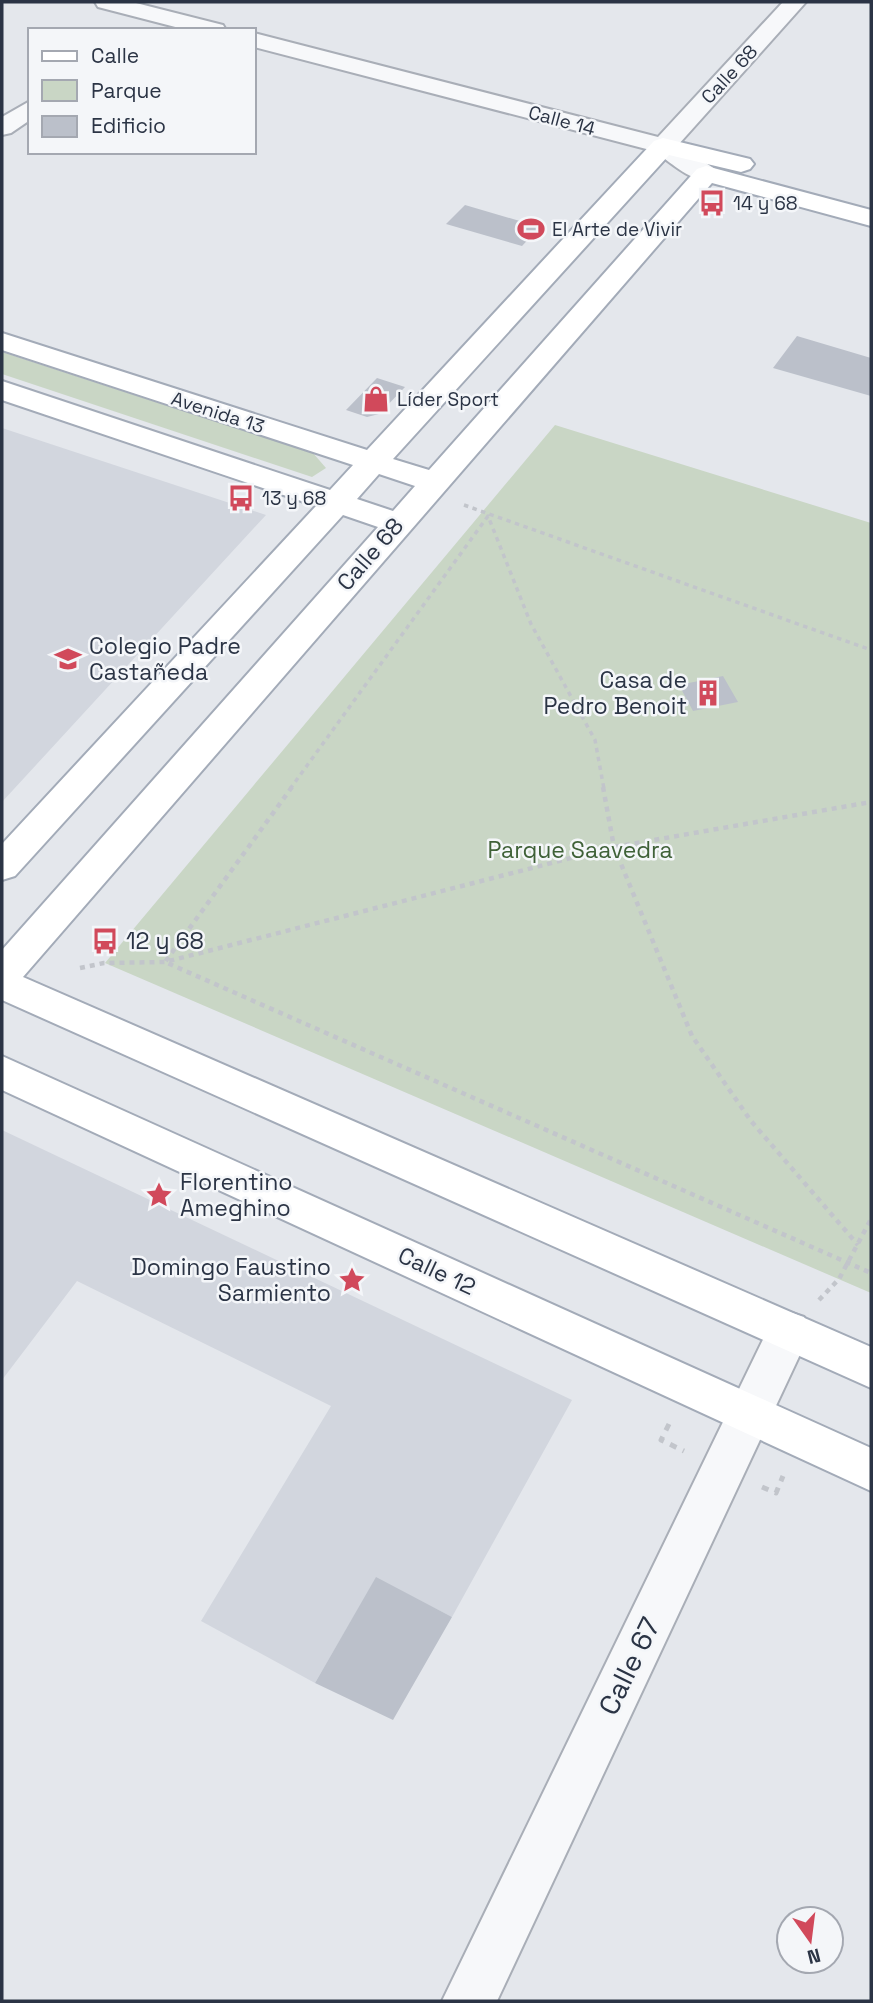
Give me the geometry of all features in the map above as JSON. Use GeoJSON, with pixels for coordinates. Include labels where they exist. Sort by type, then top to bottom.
{"type":"FeatureCollection","features":[{"type":"Feature","properties":{"kind":"main road","name":"Calle 14"},"geometry":{"type":"LineString","coordinates":[[663,146],[871,198]]}},
{"type":"Feature","properties":{"kind":"main road","name":"Calle 68"},"geometry":{"type":"LineString","coordinates":[[2,867],[663,146]]}},
{"type":"Feature","properties":{"kind":"main road","name":"Calle 68"},"geometry":{"type":"LineString","coordinates":[[2,975],[706,174]]}},
{"type":"Feature","properties":{"kind":"main road"},"geometry":{"type":"LineString","coordinates":[[706,174],[871,218]]}},
{"type":"Feature","properties":{"kind":"main road","name":"Avenida 13"},"geometry":{"type":"LineString","coordinates":[[2,341],[434,482]]}},
{"type":"Feature","properties":{"kind":"main road"},"geometry":{"type":"LineString","coordinates":[[2,390],[398,523]]}},
{"type":"Feature","properties":{"kind":"main road"},"geometry":{"type":"LineString","coordinates":[[2,984],[800,1319],[871,1368]]}},
{"type":"Feature","properties":{"kind":"main road","name":"Calle 12"},"geometry":{"type":"LineString","coordinates":[[2,1072],[871,1470]]}},
{"type":"Feature","properties":{"kind":"street"},"geometry":{"type":"LineString","coordinates":[[106,2],[164,8],[210,28]]}},
{"type":"Feature","properties":{"kind":"street","name":"Calle 68"},"geometry":{"type":"LineString","coordinates":[[663,146],[795,2]]}},
{"type":"Feature","properties":{"kind":"street"},"geometry":{"type":"LineString","coordinates":[[137,28],[164,8]]}},
{"type":"Feature","properties":{"kind":"street","name":"Calle 14"},"geometry":{"type":"LineString","coordinates":[[256,41],[663,146]]}},
{"type":"Feature","properties":{"kind":"street"},"geometry":{"type":"LineString","coordinates":[[2,128],[28,108]]}},
{"type":"Feature","properties":{"kind":"street"},"geometry":{"type":"LineString","coordinates":[[663,146],[706,174]]}},
{"type":"Feature","properties":{"kind":"street","name":"Calle 67"},"geometry":{"type":"LineString","coordinates":[[469,2001],[749,1414],[800,1319]]}},
{"type":"Feature","properties":{"kind":"path"},"geometry":{"type":"LineString","coordinates":[[463,505],[871,650]]}},
{"type":"Feature","properties":{"kind":"path"},"geometry":{"type":"LineString","coordinates":[[488,516],[531,624],[595,740],[614,847],[692,1036],[751,1121],[858,1245]]}},
{"type":"Feature","properties":{"kind":"path"},"geometry":{"type":"LineString","coordinates":[[165,962],[488,516]]}},
{"type":"Feature","properties":{"kind":"path"},"geometry":{"type":"LineString","coordinates":[[80,968],[104,963],[165,962],[614,847],[871,802]]}},
{"type":"Feature","properties":{"kind":"path"},"geometry":{"type":"LineString","coordinates":[[165,962],[871,1273]]}},
{"type":"Feature","properties":{"kind":"path"},"geometry":{"type":"LineString","coordinates":[[800,1319],[839,1279],[871,1219]]}},
{"type":"Feature","properties":{"kind":"shaded area","name":"Colegio Padre Castañeda"},"geometry":{"type":"Polygon","coordinates":[[[2,428],[266,515],[2,802],[2,428]]]}},
{"type":"Feature","properties":{"kind":"shaded area"},"geometry":{"type":"Polygon","coordinates":[[[2,1130],[572,1400],[452,1617],[376,1578],[315,1683],[201,1621],[331,1406],[77,1281],[2,1380],[2,1130]]]}},
{"type":"Feature","properties":{"kind":"green space"},"geometry":{"type":"Polygon","coordinates":[[[2,352],[313,453],[326,468],[312,477],[2,374],[2,352]]]}},
{"type":"Feature","properties":{"kind":"green space","name":"Parque Saavedra"},"geometry":{"type":"Polygon","coordinates":[[[555,425],[871,523],[871,1293],[105,963],[555,425]]]}},
{"type":"Feature","properties":{"kind":"building"},"geometry":{"type":"Polygon","coordinates":[[[465,205],[540,227],[522,246],[446,224],[465,205]]]}},
{"type":"Feature","properties":{"kind":"building"},"geometry":{"type":"Polygon","coordinates":[[[797,336],[871,358],[871,396],[773,368],[797,336]]]}},
{"type":"Feature","properties":{"kind":"building","name":"Líder Sport"},"geometry":{"type":"Polygon","coordinates":[[[377,378],[405,387],[379,414],[367,417],[346,410],[377,378]]]}},
{"type":"Feature","properties":{"kind":"building","name":"Casa de Pedro Benoit"},"geometry":{"type":"Polygon","coordinates":[[[723,676],[738,702],[693,711],[679,685],[723,676]]]}},
{"type":"Feature","properties":{"kind":"building"},"geometry":{"type":"Polygon","coordinates":[[[376,1577],[452,1617],[393,1720],[315,1683],[376,1577]]]}},
{"type":"Feature","properties":{"kind":"place","name":"14 y 68"},"geometry":{"type":"Point","coordinates":[712,203]}},
{"type":"Feature","properties":{"kind":"place","name":"El Arte de Vivir"},"geometry":{"type":"Point","coordinates":[531,229]}},
{"type":"Feature","properties":{"kind":"place","name":"Líder Sport"},"geometry":{"type":"Point","coordinates":[376,399]}},
{"type":"Feature","properties":{"kind":"place","name":"13 y 68"},"geometry":{"type":"Point","coordinates":[241,498]}},
{"type":"Feature","properties":{"kind":"place","name":"Colegio Padre Castañeda"},"geometry":{"type":"Point","coordinates":[68,659]}},
{"type":"Feature","properties":{"kind":"place","name":"Casa de Pedro Benoit"},"geometry":{"type":"Point","coordinates":[708,693]}},
{"type":"Feature","properties":{"kind":"place","name":"12 y 68"},"geometry":{"type":"Point","coordinates":[105,941]}},
{"type":"Feature","properties":{"kind":"place","name":"Florentino Ameghino"},"geometry":{"type":"Point","coordinates":[159,1195]}},
{"type":"Feature","properties":{"kind":"place","name":"Domingo Faustino Sarmiento"},"geometry":{"type":"Point","coordinates":[352,1280]}}]}
